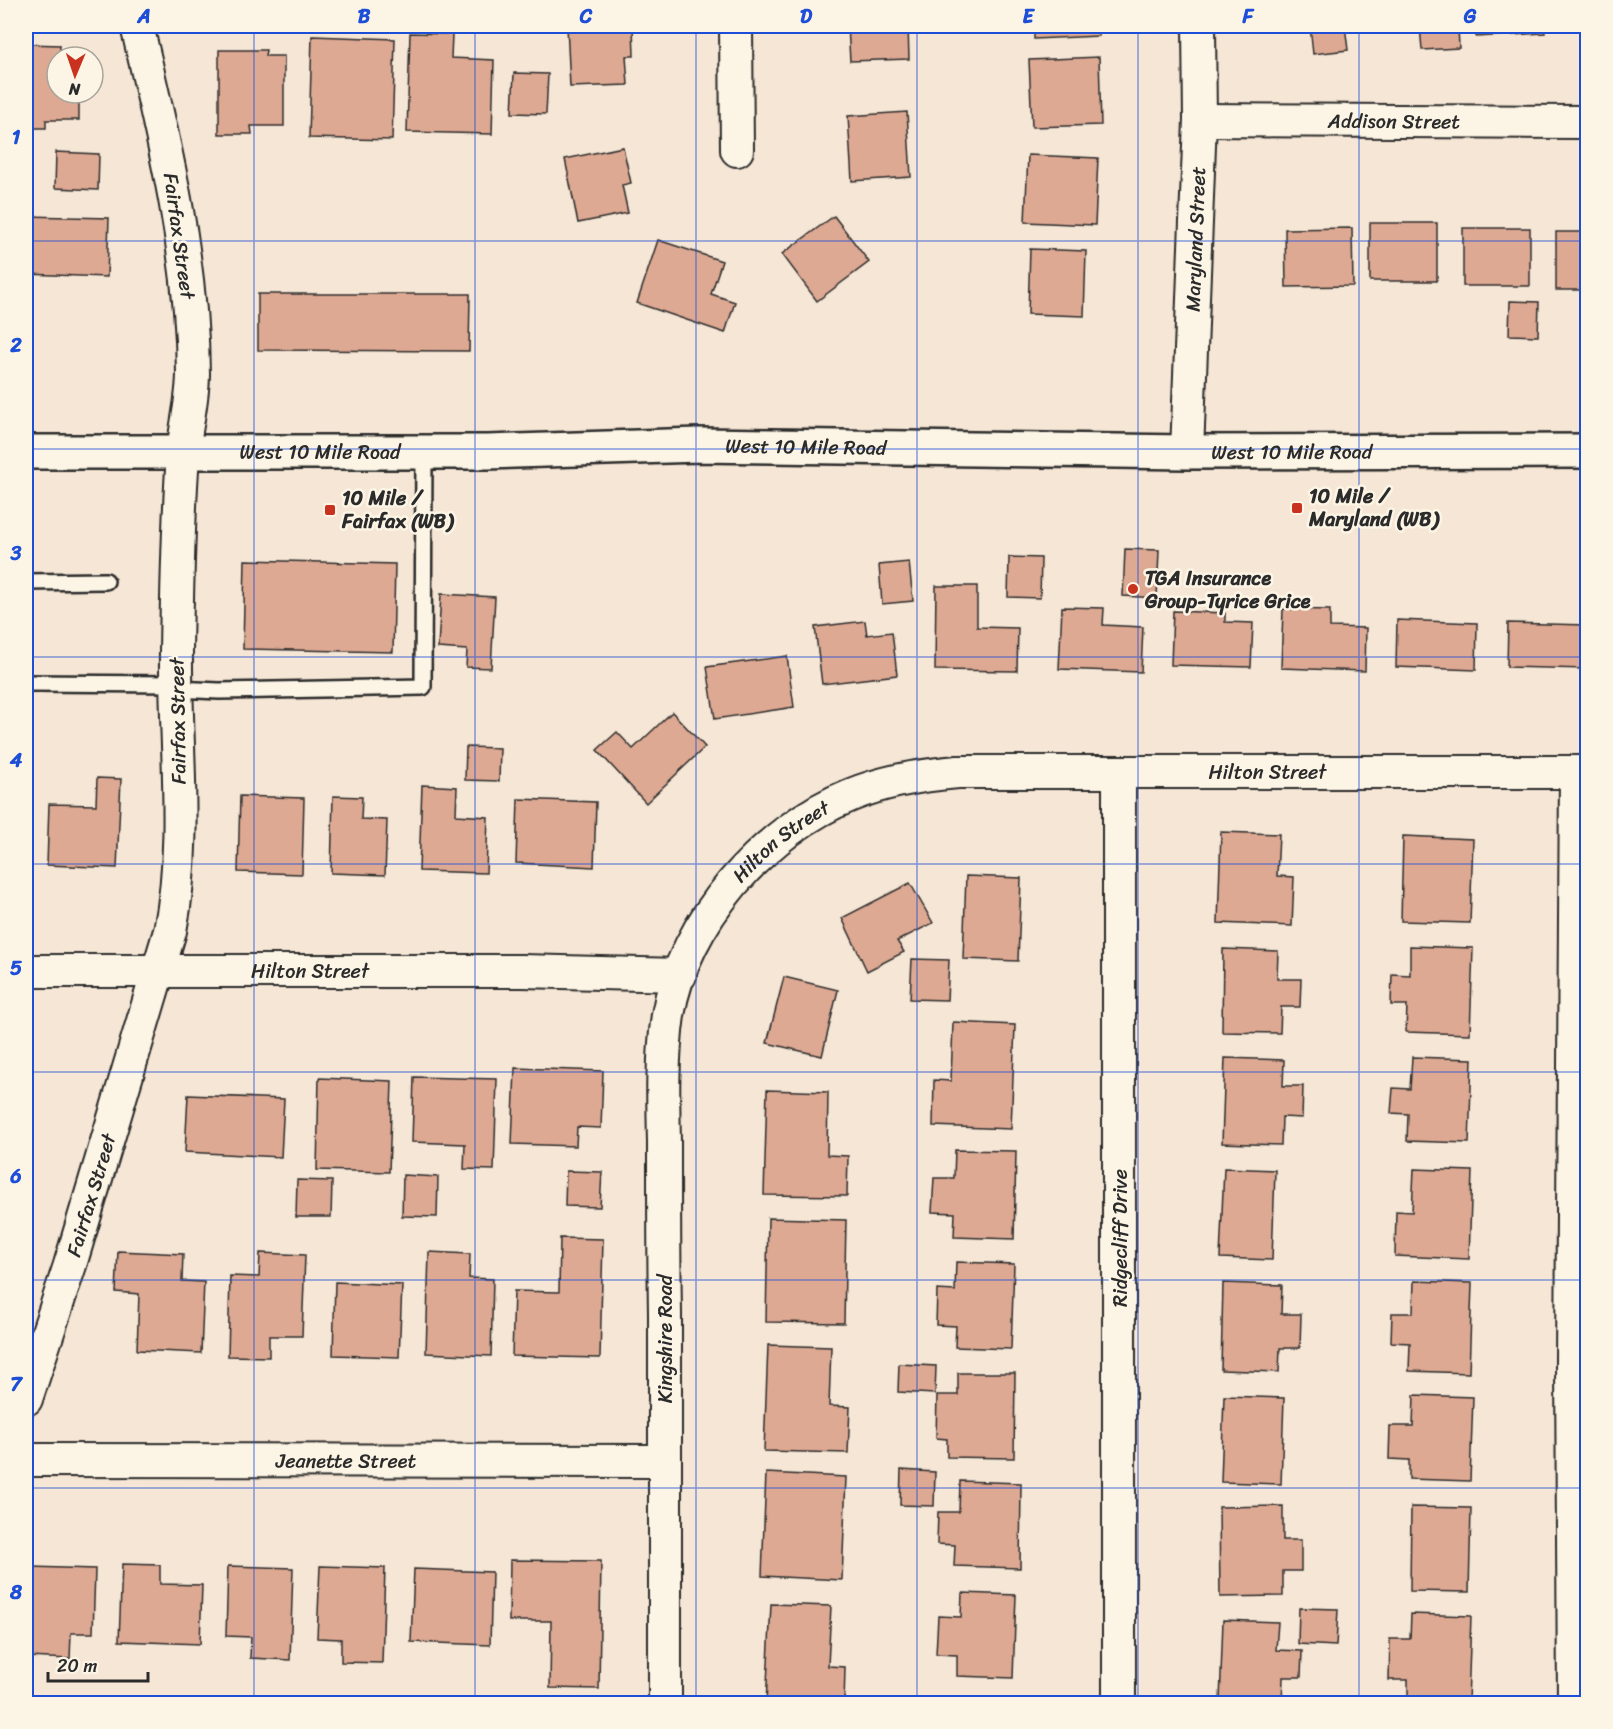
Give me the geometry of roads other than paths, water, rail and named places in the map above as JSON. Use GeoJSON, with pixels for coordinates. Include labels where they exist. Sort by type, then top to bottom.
{"type":"FeatureCollection","features":[{"type":"Feature","properties":{"kind":"main road","name":"West 10 Mile Road"},"geometry":{"type":"LineString","coordinates":[[26,452],[424,451],[698,445],[1187,452],[1587,452]]}},
{"type":"Feature","properties":{"kind":"street","name":"Fairfax Street"},"geometry":{"type":"LineString","coordinates":[[26,1400],[70,1265],[156,970],[170,932],[178,873],[180,808],[176,686],[178,529],[183,452],[193,375],[183,252],[166,145],[137,26]]}},
{"type":"Feature","properties":{"kind":"street"},"geometry":{"type":"LineString","coordinates":[[736,26],[737,150]]}},
{"type":"Feature","properties":{"kind":"street","name":"Maryland Street"},"geometry":{"type":"LineString","coordinates":[[1187,452],[1200,120],[1199,26]]}},
{"type":"Feature","properties":{"kind":"street","name":"Addison Street"},"geometry":{"type":"LineString","coordinates":[[1200,120],[1587,122]]}},
{"type":"Feature","properties":{"kind":"street","name":"Hilton Street"},"geometry":{"type":"LineString","coordinates":[[26,971],[577,972],[680,975],[698,937],[731,884],[758,856],[788,832],[850,795],[925,775],[958,772],[1582,772]]}},
{"type":"Feature","properties":{"kind":"street"},"geometry":{"type":"LineString","coordinates":[[1574,1704],[1572,1362],[1582,772]]}},
{"type":"Feature","properties":{"kind":"street","name":"Ridgecliff Drive"},"geometry":{"type":"LineString","coordinates":[[1119,773],[1119,1704]]}},
{"type":"Feature","properties":{"kind":"street","name":"Kingshire Road"},"geometry":{"type":"LineString","coordinates":[[665,1704],[664,1079],[669,1014],[680,975]]}},
{"type":"Feature","properties":{"kind":"street","name":"Jeanette Street"},"geometry":{"type":"LineString","coordinates":[[26,1460],[665,1461]]}},
{"type":"Feature","properties":{"kind":"lane"},"geometry":{"type":"LineString","coordinates":[[26,683],[176,686],[219,691],[423,687],[424,451]]}},
{"type":"Feature","properties":{"kind":"lane"},"geometry":{"type":"LineString","coordinates":[[26,582],[106,581]]}},
{"type":"Feature","properties":{"kind":"place","name":"10 Mile / Maryland (WB)"},"geometry":{"type":"Point","coordinates":[1297,508]}},
{"type":"Feature","properties":{"kind":"place","name":"10 Mile / Fairfax (WB)"},"geometry":{"type":"Point","coordinates":[330,510]}},
{"type":"Feature","properties":{"kind":"place","name":"TGA Insurance Group-Tyrice Grice"},"geometry":{"type":"Point","coordinates":[1133,589]}}]}
